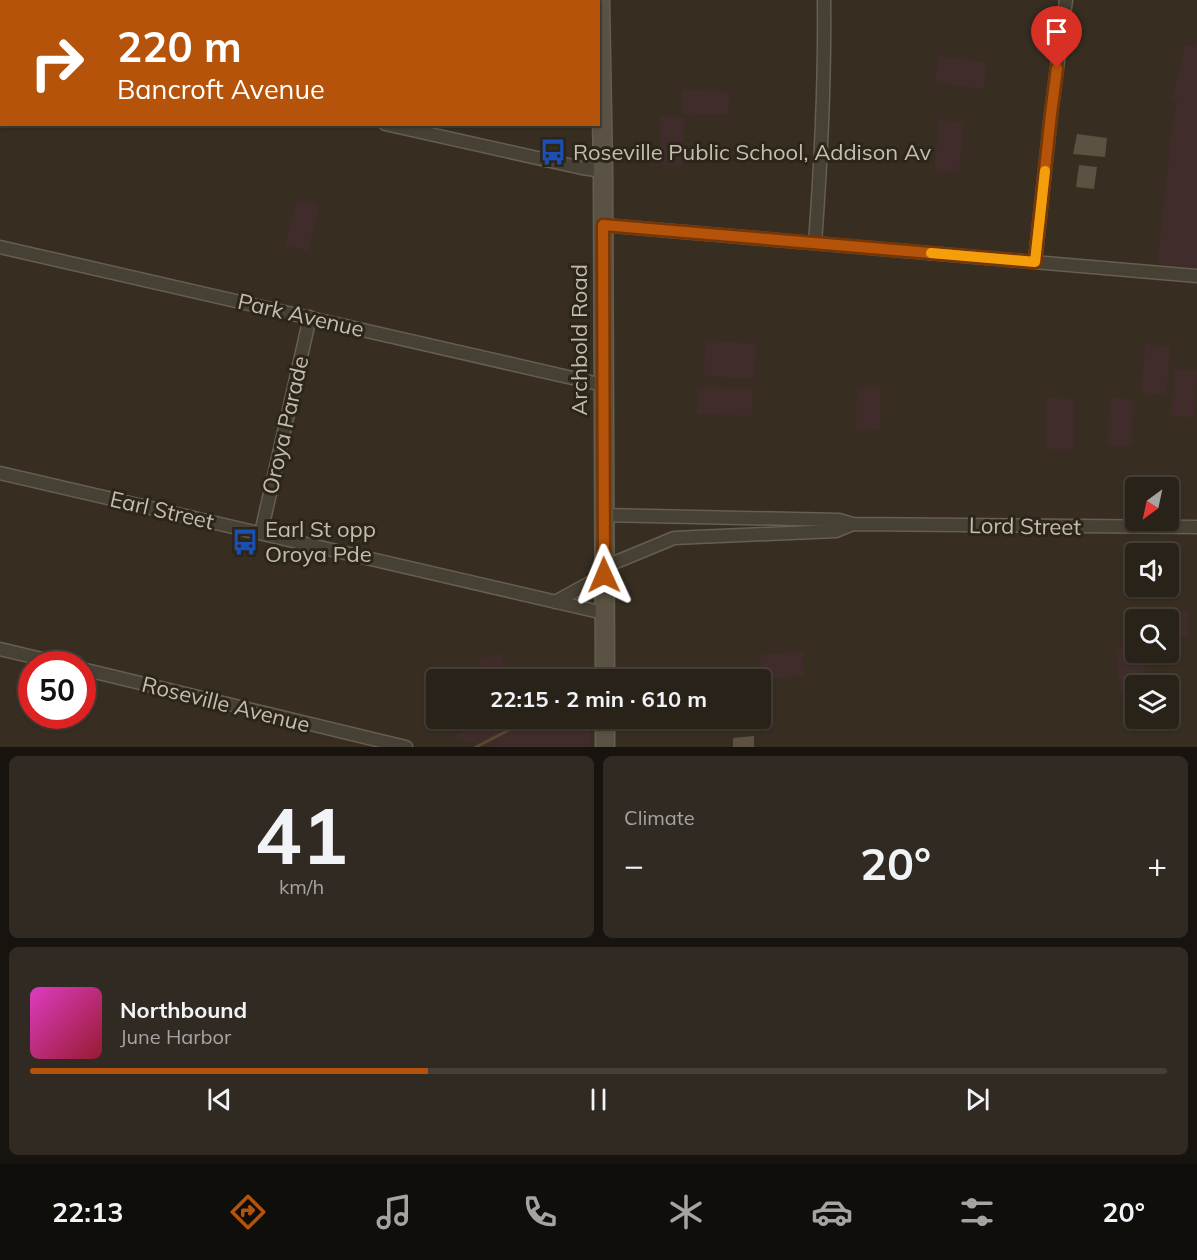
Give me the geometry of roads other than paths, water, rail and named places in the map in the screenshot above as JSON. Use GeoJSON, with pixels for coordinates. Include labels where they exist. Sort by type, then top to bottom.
{"type":"FeatureCollection","features":[{"type":"Feature","properties":{"kind":"main road","name":"Archbold Road"},"geometry":{"type":"LineString","coordinates":[[600,0],[603,171],[604,669]]}},
{"type":"Feature","properties":{"kind":"main road"},"geometry":{"type":"LineString","coordinates":[[605,729],[605,747]]}},
{"type":"Feature","properties":{"kind":"street"},"geometry":{"type":"LineString","coordinates":[[815,243],[822,147],[824,0]]}},
{"type":"Feature","properties":{"kind":"street"},"geometry":{"type":"LineString","coordinates":[[1035,262],[1066,0]]}},
{"type":"Feature","properties":{"kind":"street"},"geometry":{"type":"LineString","coordinates":[[394,126],[571,166],[603,171]]}},
{"type":"Feature","properties":{"kind":"street"},"geometry":{"type":"LineString","coordinates":[[603,225],[1197,276]]}},
{"type":"Feature","properties":{"kind":"street","name":"Park Avenue"},"geometry":{"type":"LineString","coordinates":[[0,247],[603,385]]}},
{"type":"Feature","properties":{"kind":"street","name":"Oroya Parade"},"geometry":{"type":"LineString","coordinates":[[261,533],[310,317]]}},
{"type":"Feature","properties":{"kind":"street","name":"Earl Street"},"geometry":{"type":"LineString","coordinates":[[0,473],[604,614]]}},
{"type":"Feature","properties":{"kind":"street","name":"Lord Street"},"geometry":{"type":"LineString","coordinates":[[603,515],[839,520],[853,524],[1197,527]]}},
{"type":"Feature","properties":{"kind":"street","name":"Lord Street"},"geometry":{"type":"LineString","coordinates":[[555,602],[604,571],[674,538],[836,531],[853,524]]}},
{"type":"Feature","properties":{"kind":"street"},"geometry":{"type":"LineString","coordinates":[[0,649],[18,653]]}},
{"type":"Feature","properties":{"kind":"street","name":"Roseville Avenue"},"geometry":{"type":"LineString","coordinates":[[96,672],[388,745],[406,747]]}},
{"type":"Feature","properties":{"kind":"waterway"},"geometry":{"type":"LineString","coordinates":[[476,747],[511,729]]}},
{"type":"Feature","properties":{"kind":"place","name":"Roseville Public School, Addison Av"},"geometry":{"type":"Point","coordinates":[553,152]}},
{"type":"Feature","properties":{"kind":"place","name":"Earl St opp Oroya Pde"},"geometry":{"type":"Point","coordinates":[245,542]}}]}
